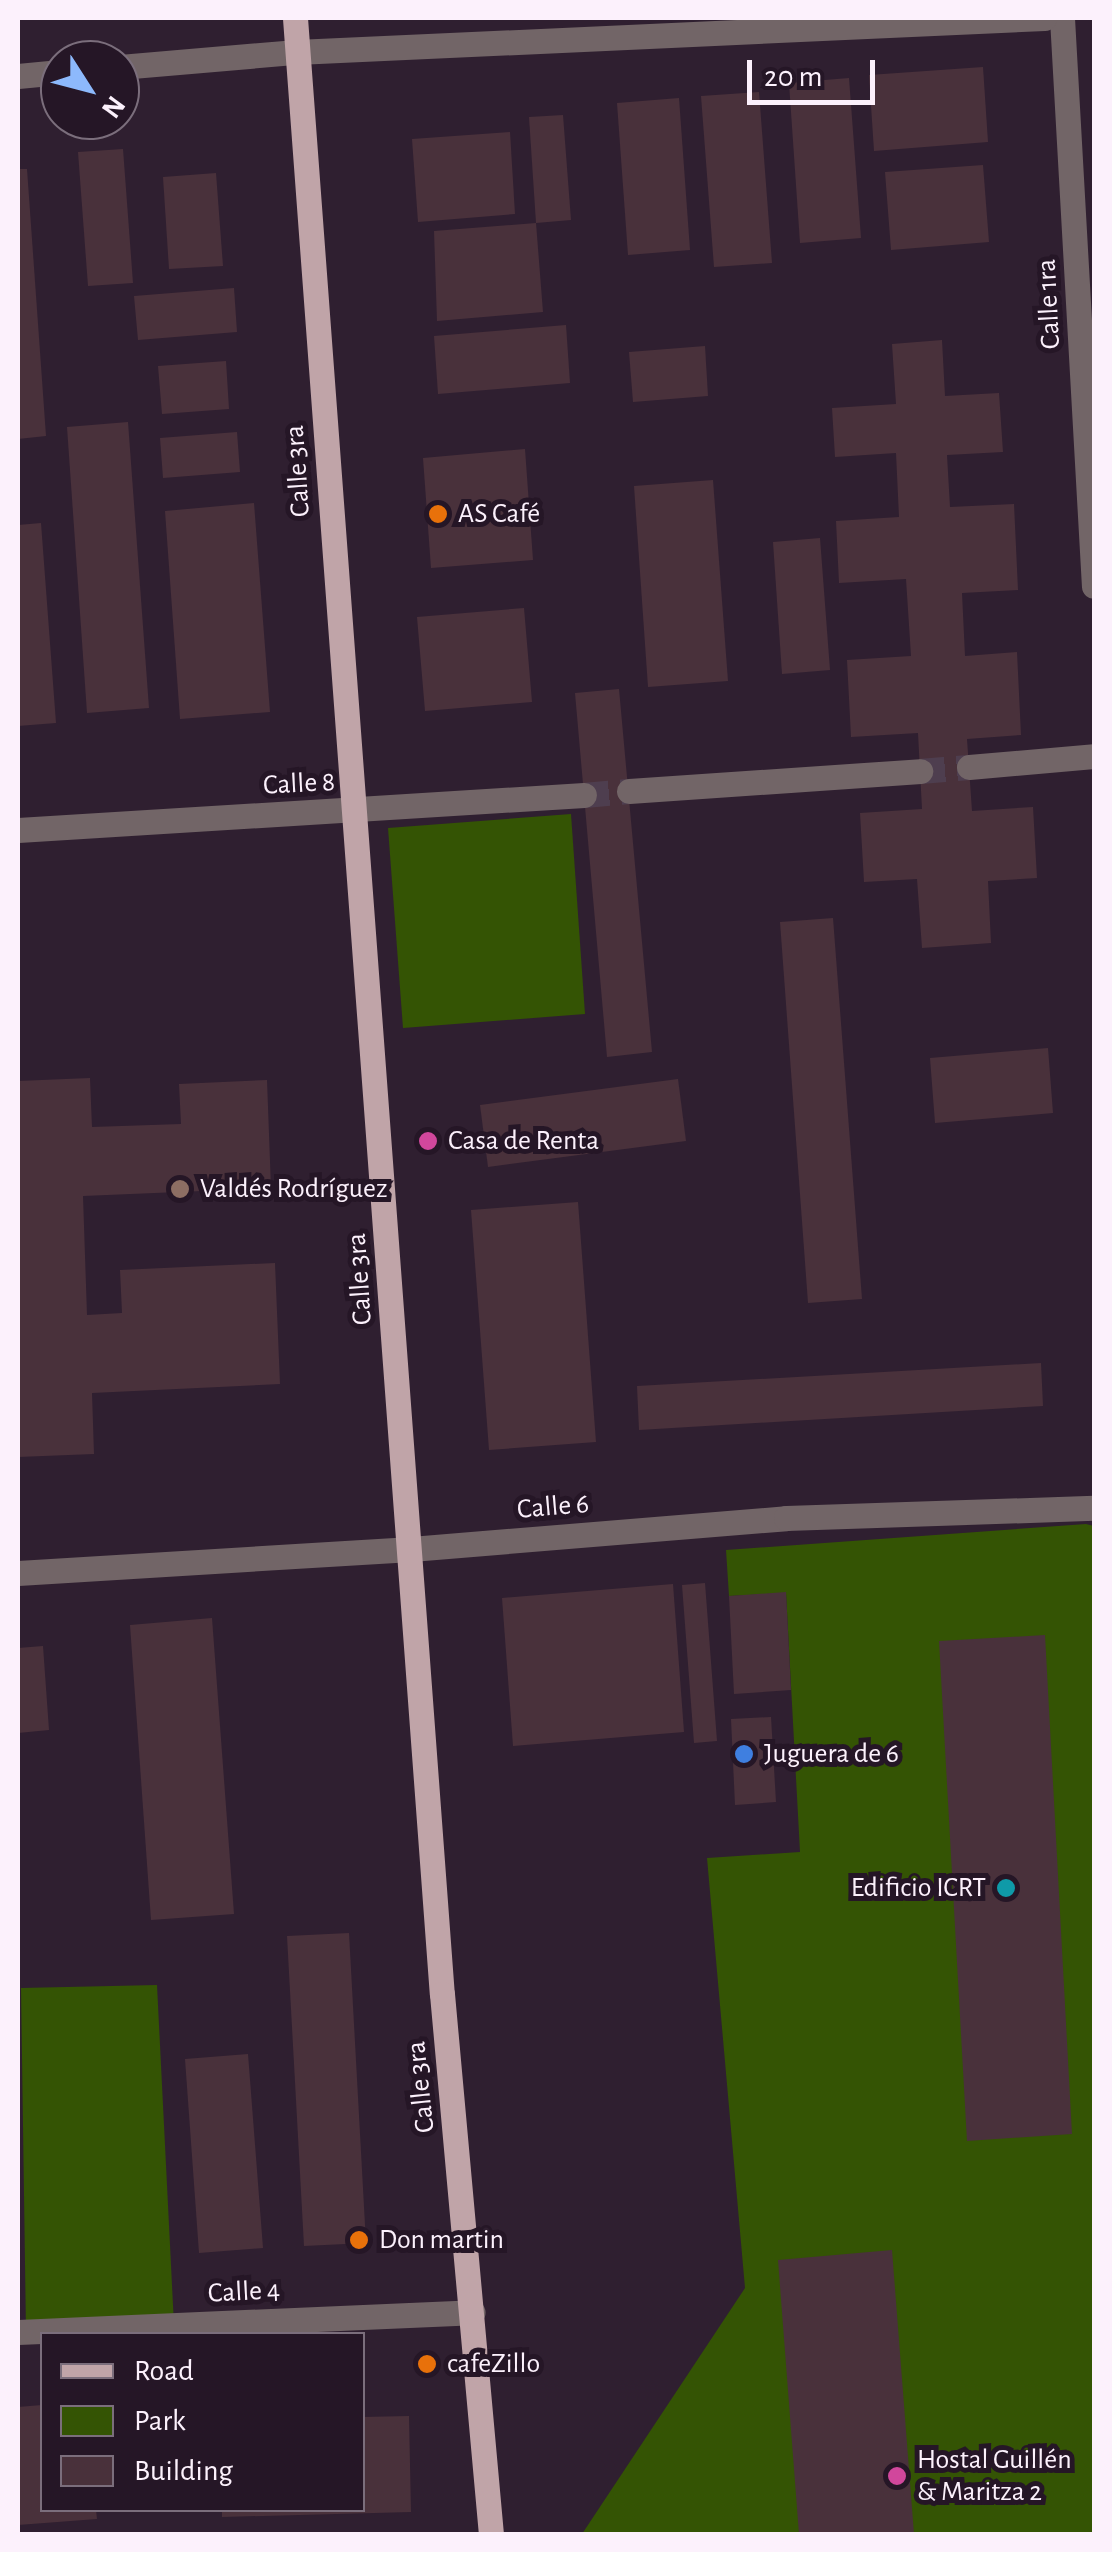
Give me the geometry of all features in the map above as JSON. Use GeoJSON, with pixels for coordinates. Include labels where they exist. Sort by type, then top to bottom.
{"type":"FeatureCollection","features":[{"type":"Feature","properties":{"kind":"main road","name":"Calle 3ra"},"geometry":{"type":"LineString","coordinates":[[294,18],[442,1994],[491,2534]]}},
{"type":"Feature","properties":{"kind":"street"},"geometry":{"type":"LineString","coordinates":[[140,65],[296,52],[1044,18]]}},
{"type":"Feature","properties":{"kind":"street","name":"Calle 1ra"},"geometry":{"type":"LineString","coordinates":[[1062,18],[1094,586]]}},
{"type":"Feature","properties":{"kind":"street"},"geometry":{"type":"LineString","coordinates":[[969,767],[1094,756]]}},
{"type":"Feature","properties":{"kind":"street"},"geometry":{"type":"LineString","coordinates":[[629,791],[920,771]]}},
{"type":"Feature","properties":{"kind":"street","name":"Calle 8"},"geometry":{"type":"LineString","coordinates":[[18,830],[584,794]]}},
{"type":"Feature","properties":{"kind":"street","name":"Calle 6"},"geometry":{"type":"LineString","coordinates":[[18,1572],[411,1549],[786,1518],[1094,1508]]}},
{"type":"Feature","properties":{"kind":"street","name":"Calle 4"},"geometry":{"type":"LineString","coordinates":[[18,2332],[473,2312]]}},
{"type":"Feature","properties":{"kind":"green space"},"geometry":{"type":"Polygon","coordinates":[[[571,814],[585,1014],[403,1028],[388,828],[571,814]]]}},
{"type":"Feature","properties":{"kind":"green space"},"geometry":{"type":"Polygon","coordinates":[[[1094,1526],[1094,2534],[582,2534],[745,2288],[707,1858],[800,1852],[786,1593],[729,1596],[726,1550],[1094,1526]]]}},
{"type":"Feature","properties":{"kind":"green space"},"geometry":{"type":"Polygon","coordinates":[[[157,1985],[174,2325],[26,2332],[21,1988],[157,1985]]]}},
{"type":"Feature","properties":{"kind":"building"},"geometry":{"type":"Polygon","coordinates":[[[983,67],[988,142],[874,151],[869,75],[983,67]]]}},
{"type":"Feature","properties":{"kind":"building"},"geometry":{"type":"Polygon","coordinates":[[[849,78],[861,238],[800,243],[789,83],[849,78]]]}},
{"type":"Feature","properties":{"kind":"building"},"geometry":{"type":"Polygon","coordinates":[[[759,92],[772,263],[714,267],[701,96],[759,92]]]}},
{"type":"Feature","properties":{"kind":"building"},"geometry":{"type":"Polygon","coordinates":[[[679,98],[690,250],[628,255],[617,103],[679,98]]]}},
{"type":"Feature","properties":{"kind":"building"},"geometry":{"type":"Polygon","coordinates":[[[563,115],[571,220],[536,223],[529,117],[563,115]]]}},
{"type":"Feature","properties":{"kind":"building"},"geometry":{"type":"Polygon","coordinates":[[[510,132],[515,214],[418,222],[412,139],[510,132]]]}},
{"type":"Feature","properties":{"kind":"building"},"geometry":{"type":"Polygon","coordinates":[[[123,149],[133,283],[88,286],[78,152],[123,149]]]}},
{"type":"Feature","properties":{"kind":"building"},"geometry":{"type":"Polygon","coordinates":[[[983,165],[989,242],[891,250],[885,172],[983,165]]]}},
{"type":"Feature","properties":{"kind":"building"},"geometry":{"type":"Polygon","coordinates":[[[18,169],[27,169],[46,436],[18,439],[18,169]]]}},
{"type":"Feature","properties":{"kind":"building"},"geometry":{"type":"Polygon","coordinates":[[[216,173],[223,266],[169,269],[163,177],[216,173]]]}},
{"type":"Feature","properties":{"kind":"building"},"geometry":{"type":"Polygon","coordinates":[[[536,223],[543,312],[437,321],[434,231],[536,223]]]}},
{"type":"Feature","properties":{"kind":"building"},"geometry":{"type":"Polygon","coordinates":[[[234,288],[237,332],[138,340],[134,296],[234,288]]]}},
{"type":"Feature","properties":{"kind":"building"},"geometry":{"type":"Polygon","coordinates":[[[566,325],[570,383],[438,394],[434,336],[566,325]]]}},
{"type":"Feature","properties":{"kind":"building"},"geometry":{"type":"Polygon","coordinates":[[[942,340],[945,396],[999,393],[1003,452],[947,455],[950,507],[1014,504],[1018,590],[962,593],[965,656],[1017,652],[1021,735],[967,739],[972,811],[1033,807],[1037,878],[988,881],[991,943],[922,948],[917,879],[864,882],[860,813],[922,809],[918,733],[851,737],[847,660],[911,656],[906,579],[839,583],[836,521],[899,517],[896,453],[835,457],[832,408],[896,404],[892,344],[942,340]]]}},
{"type":"Feature","properties":{"kind":"building"},"geometry":{"type":"Polygon","coordinates":[[[705,346],[708,396],[633,402],[629,352],[705,346]]]}},
{"type":"Feature","properties":{"kind":"building"},"geometry":{"type":"Polygon","coordinates":[[[226,361],[229,409],[162,414],[158,366],[226,361]]]}},
{"type":"Feature","properties":{"kind":"building"},"geometry":{"type":"Polygon","coordinates":[[[128,422],[149,708],[87,713],[67,427],[128,422]]]}},
{"type":"Feature","properties":{"kind":"building"},"geometry":{"type":"Polygon","coordinates":[[[237,432],[240,472],[163,478],[160,438],[237,432]]]}},
{"type":"Feature","properties":{"kind":"building"},"geometry":{"type":"Polygon","coordinates":[[[525,449],[533,560],[431,568],[423,458],[525,449]]]}},
{"type":"Feature","properties":{"kind":"building"},"geometry":{"type":"Polygon","coordinates":[[[713,480],[728,681],[648,687],[634,486],[713,480]]]}},
{"type":"Feature","properties":{"kind":"building"},"geometry":{"type":"Polygon","coordinates":[[[254,503],[270,712],[180,719],[165,511],[254,503]]]}},
{"type":"Feature","properties":{"kind":"building"},"geometry":{"type":"Polygon","coordinates":[[[41,523],[56,723],[18,726],[18,525],[41,523]]]}},
{"type":"Feature","properties":{"kind":"building"},"geometry":{"type":"Polygon","coordinates":[[[820,538],[830,670],[782,674],[773,542],[820,538]]]}},
{"type":"Feature","properties":{"kind":"building"},"geometry":{"type":"Polygon","coordinates":[[[524,608],[532,702],[425,711],[417,617],[524,608]]]}},
{"type":"Feature","properties":{"kind":"building"},"geometry":{"type":"Polygon","coordinates":[[[619,689],[652,1052],[607,1057],[575,693],[619,689]]]}},
{"type":"Feature","properties":{"kind":"building"},"geometry":{"type":"Polygon","coordinates":[[[833,918],[862,1299],[808,1303],[780,922],[833,918]]]}},
{"type":"Feature","properties":{"kind":"building"},"geometry":{"type":"Polygon","coordinates":[[[1048,1048],[1053,1113],[935,1123],[930,1058],[1048,1048]]]}},
{"type":"Feature","properties":{"kind":"building"},"geometry":{"type":"Polygon","coordinates":[[[90,1078],[92,1127],[181,1124],[179,1084],[267,1080],[271,1188],[83,1196],[87,1315],[122,1313],[120,1270],[275,1263],[280,1384],[92,1393],[94,1454],[18,1457],[18,1081],[90,1078]]]}},
{"type":"Feature","properties":{"kind":"building"},"geometry":{"type":"Polygon","coordinates":[[[678,1079],[686,1141],[488,1167],[480,1105],[678,1079]]]}},
{"type":"Feature","properties":{"kind":"building"},"geometry":{"type":"Polygon","coordinates":[[[578,1202],[596,1442],[489,1450],[471,1210],[578,1202]]]}},
{"type":"Feature","properties":{"kind":"building"},"geometry":{"type":"Polygon","coordinates":[[[1041,1363],[1043,1406],[639,1430],[637,1386],[1041,1363]]]}},
{"type":"Feature","properties":{"kind":"building"},"geometry":{"type":"Polygon","coordinates":[[[705,1583],[717,1741],[694,1743],[682,1585],[705,1583]]]}},
{"type":"Feature","properties":{"kind":"building"},"geometry":{"type":"Polygon","coordinates":[[[673,1584],[684,1732],[513,1746],[502,1598],[673,1584]]]}},
{"type":"Feature","properties":{"kind":"building"},"geometry":{"type":"Polygon","coordinates":[[[786,1592],[791,1690],[734,1694],[729,1596],[786,1592]]]}},
{"type":"Feature","properties":{"kind":"building"},"geometry":{"type":"Polygon","coordinates":[[[212,1618],[234,1914],[151,1920],[130,1625],[212,1618]]]}},
{"type":"Feature","properties":{"kind":"building","name":"Edificio ICRT"},"geometry":{"type":"Polygon","coordinates":[[[1045,1635],[1072,2134],[967,2141],[939,1641],[1045,1635]]]}},
{"type":"Feature","properties":{"kind":"building"},"geometry":{"type":"Polygon","coordinates":[[[43,1646],[49,1730],[18,1733],[18,1648],[43,1646]]]}},
{"type":"Feature","properties":{"kind":"building"},"geometry":{"type":"Polygon","coordinates":[[[771,1717],[776,1802],[735,1805],[731,1719],[771,1717]]]}},
{"type":"Feature","properties":{"kind":"building"},"geometry":{"type":"Polygon","coordinates":[[[349,1933],[366,2243],[304,2246],[287,1936],[349,1933]]]}},
{"type":"Feature","properties":{"kind":"building"},"geometry":{"type":"Polygon","coordinates":[[[248,2054],[263,2248],[199,2253],[185,2059],[248,2054]]]}},
{"type":"Feature","properties":{"kind":"building"},"geometry":{"type":"Polygon","coordinates":[[[892,2250],[914,2534],[799,2534],[778,2260],[892,2250]]]}},
{"type":"Feature","properties":{"kind":"building"},"geometry":{"type":"Polygon","coordinates":[[[40,2405],[40,2512],[96,2512],[97,2519],[18,2525],[18,2407],[40,2405]]]}},
{"type":"Feature","properties":{"kind":"building"},"geometry":{"type":"Polygon","coordinates":[[[409,2416],[411,2512],[222,2517],[222,2512],[365,2512],[365,2417],[409,2416]]]}},
{"type":"Feature","properties":{"kind":"tunnel"},"geometry":{"type":"LineString","coordinates":[[920,771],[969,767]]}},
{"type":"Feature","properties":{"kind":"tunnel"},"geometry":{"type":"LineString","coordinates":[[584,795],[629,791]]}},
{"type":"Feature","properties":{"kind":"place","name":"AS Café"},"geometry":{"type":"Point","coordinates":[438,514]}},
{"type":"Feature","properties":{"kind":"place","name":"Casa de Renta"},"geometry":{"type":"Point","coordinates":[428,1141]}},
{"type":"Feature","properties":{"kind":"place","name":"Valdés Rodríguez"},"geometry":{"type":"Point","coordinates":[180,1189]}},
{"type":"Feature","properties":{"kind":"place","name":"Juguera de 6"},"geometry":{"type":"Point","coordinates":[744,1754]}},
{"type":"Feature","properties":{"kind":"place","name":"Edificio ICRT"},"geometry":{"type":"Point","coordinates":[1006,1888]}},
{"type":"Feature","properties":{"kind":"place","name":"Don martin"},"geometry":{"type":"Point","coordinates":[359,2240]}},
{"type":"Feature","properties":{"kind":"place","name":"cafeZillo"},"geometry":{"type":"Point","coordinates":[427,2364]}},
{"type":"Feature","properties":{"kind":"place","name":"Hostal Guillén & Maritza 2"},"geometry":{"type":"Point","coordinates":[897,2476]}}]}
